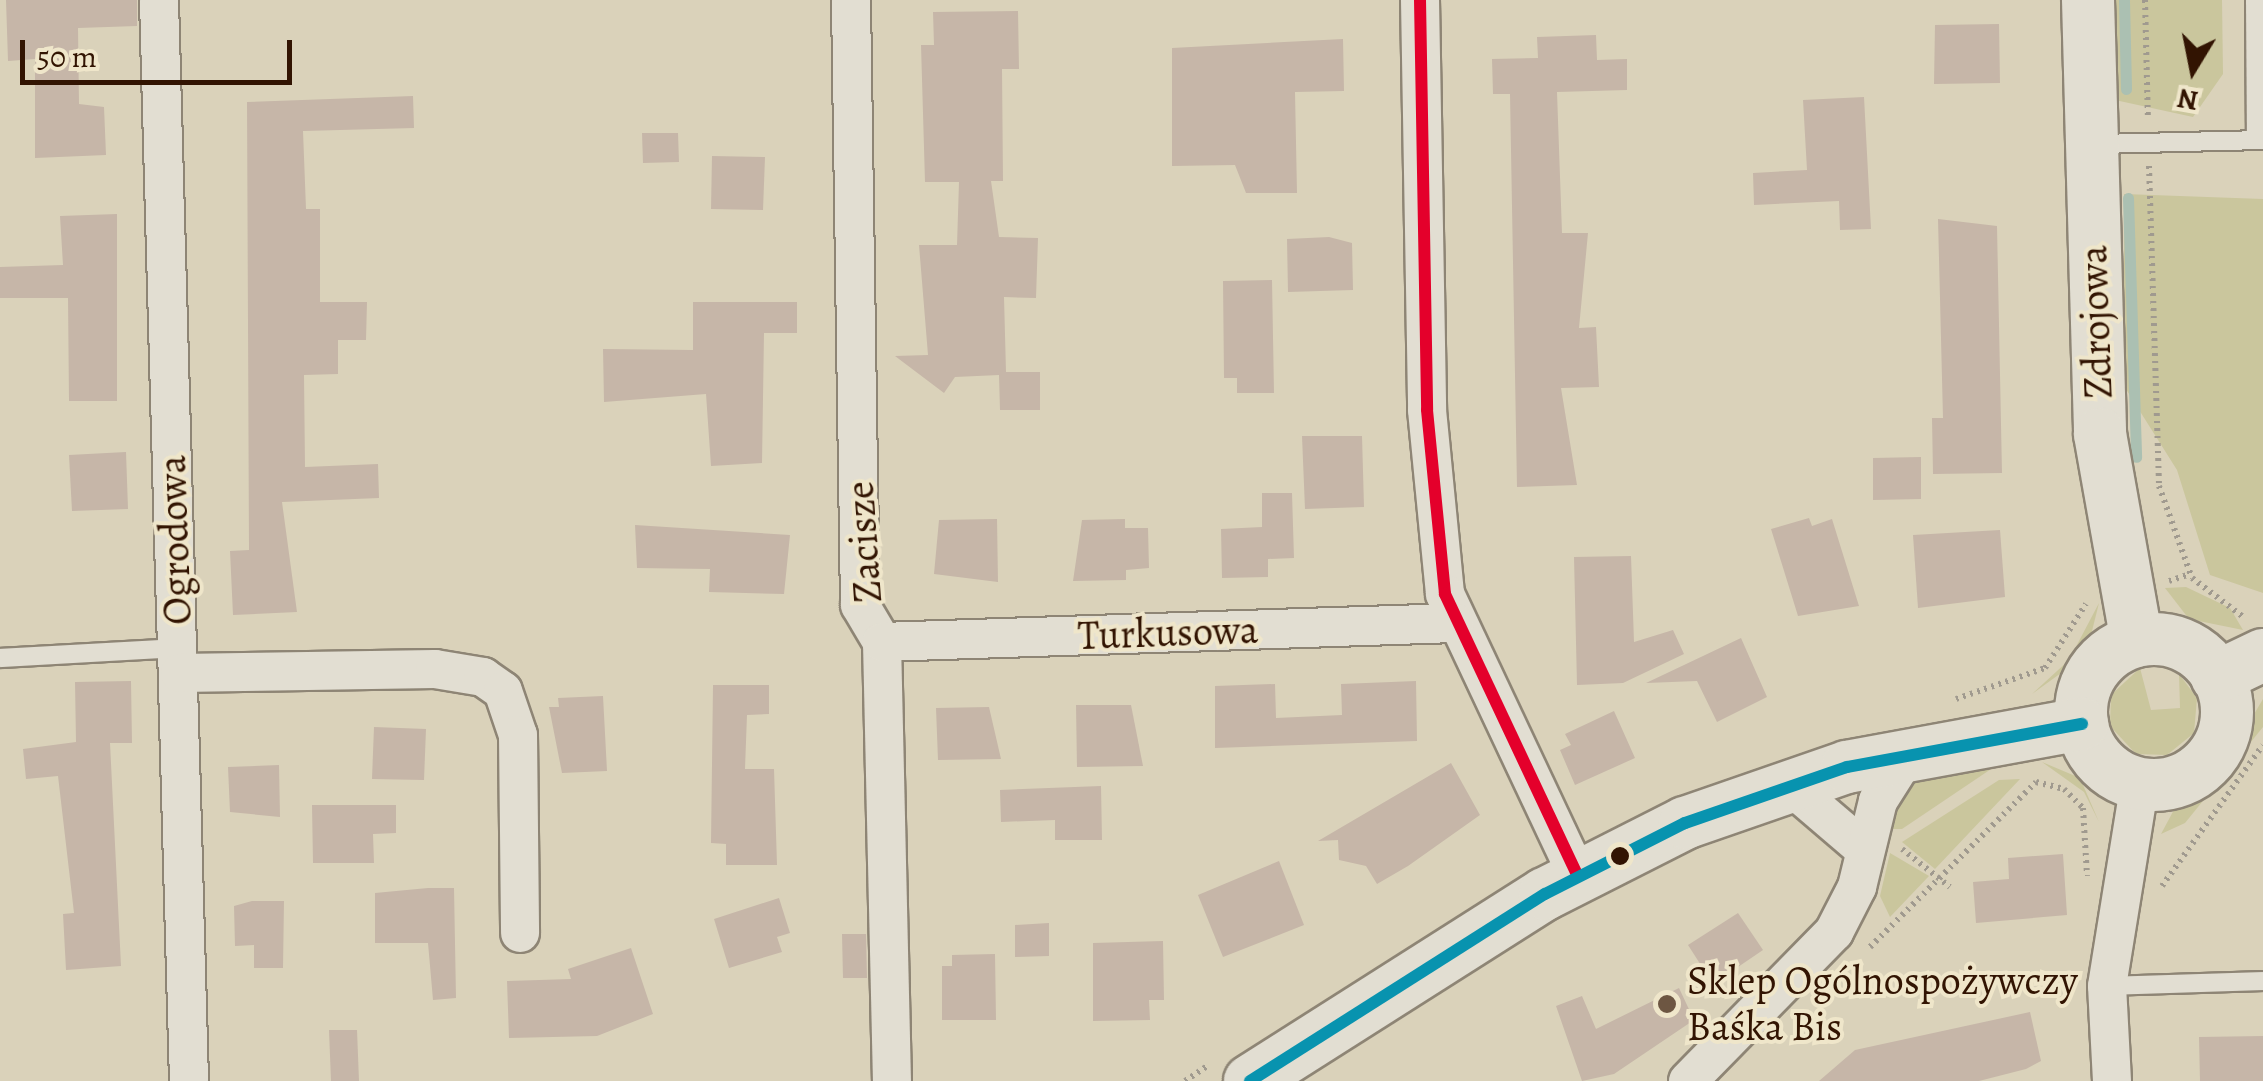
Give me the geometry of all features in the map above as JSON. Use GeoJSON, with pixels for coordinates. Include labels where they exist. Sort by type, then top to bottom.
{"type":"FeatureCollection","features":[{"type":"Feature","properties":{"kind":"main road","name":"Zdrojowa"},"geometry":{"type":"LineString","coordinates":[[2088,0],[2100,434],[2137,641]]}},
{"type":"Feature","properties":{"kind":"main road"},"geometry":{"type":"LineString","coordinates":[[2137,641],[2243,654],[2212,755],[2173,782],[2140,783],[2100,760],[2082,724],[2095,669],[2137,641]]}},
{"type":"Feature","properties":{"kind":"main road"},"geometry":{"type":"LineString","coordinates":[[1250,1081],[1578,875],[1788,784],[1909,752],[2082,724]]}},
{"type":"Feature","properties":{"kind":"street","name":"Ogrodowa"},"geometry":{"type":"LineString","coordinates":[[159,0],[189,1081]]}},
{"type":"Feature","properties":{"kind":"street","name":"Zacisze"},"geometry":{"type":"LineString","coordinates":[[851,0],[860,605],[882,642],[892,1081]]}},
{"type":"Feature","properties":{"kind":"street"},"geometry":{"type":"LineString","coordinates":[[1420,0],[1428,410],[1455,623],[1578,875]]}},
{"type":"Feature","properties":{"kind":"street","name":"Turkusowa"},"geometry":{"type":"LineString","coordinates":[[882,642],[1455,623]]}},
{"type":"Feature","properties":{"kind":"street"},"geometry":{"type":"LineString","coordinates":[[179,661],[435,669],[483,677],[503,691],[518,735],[520,933]]}},
{"type":"Feature","properties":{"kind":"street"},"geometry":{"type":"LineString","coordinates":[[1688,1081],[1834,932],[1879,845],[1878,801],[1909,752]]}},
{"type":"Feature","properties":{"kind":"street"},"geometry":{"type":"LineString","coordinates":[[2112,1081],[2106,986],[2140,783]]}},
{"type":"Feature","properties":{"kind":"street"},"geometry":{"type":"LineString","coordinates":[[1788,784],[1879,845]]}},
{"type":"Feature","properties":{"kind":"lane"},"geometry":{"type":"LineString","coordinates":[[2092,144],[2260,140],[2255,0]]}},
{"type":"Feature","properties":{"kind":"lane"},"geometry":{"type":"LineString","coordinates":[[0,658],[179,661]]}},
{"type":"Feature","properties":{"kind":"lane"},"geometry":{"type":"LineString","coordinates":[[2106,986],[2263,981]]}},
{"type":"Feature","properties":{"kind":"path"},"geometry":{"type":"LineString","coordinates":[[2145,0],[2156,463],[2190,574],[2213,595],[2234,604],[2243,654]]}},
{"type":"Feature","properties":{"kind":"path"},"geometry":{"type":"LineString","coordinates":[[2162,584],[2190,574]]}},
{"type":"Feature","properties":{"kind":"path"},"geometry":{"type":"LineString","coordinates":[[1967,695],[2045,668],[2085,606]]}},
{"type":"Feature","properties":{"kind":"path"},"geometry":{"type":"LineString","coordinates":[[2149,900],[2263,745]]}},
{"type":"Feature","properties":{"kind":"path"},"geometry":{"type":"LineString","coordinates":[[1865,952],[1936,876],[2036,782],[2079,802],[2082,846]]}},
{"type":"Feature","properties":{"kind":"path"},"geometry":{"type":"LineString","coordinates":[[1879,845],[1950,887]]}},
{"type":"Feature","properties":{"kind":"path"},"geometry":{"type":"LineString","coordinates":[[2171,845],[2184,850]]}},
{"type":"Feature","properties":{"kind":"shaded area"},"geometry":{"type":"Polygon","coordinates":[[[2113,0],[2222,0],[2223,74],[2193,117],[2115,100],[2113,0]]]}},
{"type":"Feature","properties":{"kind":"shaded area"},"geometry":{"type":"Polygon","coordinates":[[[2124,194],[2263,199],[2263,593],[2210,575],[2177,470],[2124,386],[2124,194]]]}},
{"type":"Feature","properties":{"kind":"shaded area"},"geometry":{"type":"Polygon","coordinates":[[[2186,587],[2230,608],[2243,630],[2189,619],[2165,588],[2186,587]]]}},
{"type":"Feature","properties":{"kind":"shaded area"},"geometry":{"type":"Polygon","coordinates":[[[2099,603],[2086,655],[2032,694],[2069,660],[2099,603]]]}},
{"type":"Feature","properties":{"kind":"shaded area"},"geometry":{"type":"Polygon","coordinates":[[[2140,668],[2151,710],[2180,708],[2179,674],[2197,698],[2194,733],[2167,755],[2136,754],[2110,726],[2111,695],[2140,668]]]}},
{"type":"Feature","properties":{"kind":"shaded area"},"geometry":{"type":"Polygon","coordinates":[[[2263,699],[2263,727],[2185,823],[2161,834],[2176,806],[2225,763],[2263,699]]]}},
{"type":"Feature","properties":{"kind":"shaded area"},"geometry":{"type":"Polygon","coordinates":[[[2003,761],[1902,829],[1891,829],[1900,791],[1920,775],[2003,761]]]}},
{"type":"Feature","properties":{"kind":"shaded area"},"geometry":{"type":"Polygon","coordinates":[[[2042,762],[2080,778],[2099,822],[2084,792],[2042,762]]]}},
{"type":"Feature","properties":{"kind":"shaded area"},"geometry":{"type":"Polygon","coordinates":[[[2020,779],[1935,869],[1902,842],[1999,780],[2020,779]]]}},
{"type":"Feature","properties":{"kind":"shaded area"},"geometry":{"type":"Polygon","coordinates":[[[1890,853],[1929,876],[1890,917],[1880,896],[1890,853]]]}},
{"type":"Feature","properties":{"kind":"building"},"geometry":{"type":"Polygon","coordinates":[[[6,0],[137,0],[137,26],[78,28],[79,104],[104,107],[106,155],[35,158],[35,59],[8,61],[6,0]]]}},
{"type":"Feature","properties":{"kind":"building"},"geometry":{"type":"Polygon","coordinates":[[[1018,11],[1019,69],[1002,69],[1003,181],[991,181],[999,237],[1038,238],[1036,298],[1004,297],[1006,372],[1040,372],[1040,410],[1000,410],[999,375],[955,377],[944,393],[895,356],[928,355],[919,245],[957,245],[959,182],[925,182],[921,45],[934,45],[933,12],[1018,11]]]}},
{"type":"Feature","properties":{"kind":"building"},"geometry":{"type":"Polygon","coordinates":[[[1999,24],[2000,83],[1934,84],[1935,25],[1999,24]]]}},
{"type":"Feature","properties":{"kind":"building"},"geometry":{"type":"Polygon","coordinates":[[[1596,35],[1597,60],[1627,59],[1627,90],[1557,92],[1562,233],[1588,233],[1579,328],[1596,327],[1599,387],[1561,388],[1577,485],[1517,487],[1510,94],[1493,94],[1492,59],[1538,58],[1537,37],[1596,35]]]}},
{"type":"Feature","properties":{"kind":"building"},"geometry":{"type":"Polygon","coordinates":[[[1343,39],[1344,91],[1295,92],[1297,193],[1246,193],[1235,165],[1172,166],[1172,48],[1343,39]]]}},
{"type":"Feature","properties":{"kind":"building"},"geometry":{"type":"Polygon","coordinates":[[[413,96],[414,128],[303,131],[306,209],[320,209],[320,302],[367,302],[366,340],[338,340],[338,374],[304,375],[305,467],[378,464],[379,498],[282,502],[297,612],[233,615],[230,551],[249,550],[247,102],[413,96]]]}},
{"type":"Feature","properties":{"kind":"building"},"geometry":{"type":"Polygon","coordinates":[[[1864,97],[1871,229],[1840,230],[1839,201],[1754,205],[1753,173],[1807,170],[1803,100],[1864,97]]]}},
{"type":"Feature","properties":{"kind":"building"},"geometry":{"type":"Polygon","coordinates":[[[642,133],[678,133],[679,162],[643,163],[642,133]]]}},
{"type":"Feature","properties":{"kind":"building"},"geometry":{"type":"Polygon","coordinates":[[[712,156],[765,157],[763,210],[711,209],[712,156]]]}},
{"type":"Feature","properties":{"kind":"building"},"geometry":{"type":"Polygon","coordinates":[[[117,214],[117,401],[69,401],[68,298],[0,298],[0,267],[63,265],[60,216],[117,214]]]}},
{"type":"Feature","properties":{"kind":"building"},"geometry":{"type":"Polygon","coordinates":[[[1938,219],[1997,226],[2002,473],[1933,474],[1932,418],[1943,418],[1938,219]]]}},
{"type":"Feature","properties":{"kind":"building"},"geometry":{"type":"Polygon","coordinates":[[[1329,237],[1352,243],[1353,290],[1288,292],[1287,239],[1329,237]]]}},
{"type":"Feature","properties":{"kind":"building"},"geometry":{"type":"Polygon","coordinates":[[[1272,280],[1274,393],[1237,393],[1237,378],[1224,378],[1223,281],[1272,280]]]}},
{"type":"Feature","properties":{"kind":"building"},"geometry":{"type":"Polygon","coordinates":[[[693,302],[797,302],[797,333],[764,333],[762,463],[711,466],[706,394],[604,402],[603,349],[693,350],[693,302]]]}},
{"type":"Feature","properties":{"kind":"building"},"geometry":{"type":"Polygon","coordinates":[[[1302,436],[1362,436],[1364,507],[1305,509],[1302,436]]]}},
{"type":"Feature","properties":{"kind":"building"},"geometry":{"type":"Polygon","coordinates":[[[126,452],[128,509],[72,511],[69,455],[126,452]]]}},
{"type":"Feature","properties":{"kind":"building"},"geometry":{"type":"Polygon","coordinates":[[[1921,457],[1921,499],[1873,500],[1873,458],[1921,457]]]}},
{"type":"Feature","properties":{"kind":"building"},"geometry":{"type":"Polygon","coordinates":[[[1262,493],[1292,493],[1294,558],[1268,559],[1268,577],[1222,578],[1221,529],[1262,527],[1262,493]]]}},
{"type":"Feature","properties":{"kind":"building"},"geometry":{"type":"Polygon","coordinates":[[[1809,518],[1812,526],[1832,519],[1859,606],[1798,616],[1771,529],[1809,518]]]}},
{"type":"Feature","properties":{"kind":"building"},"geometry":{"type":"Polygon","coordinates":[[[997,519],[998,582],[934,574],[939,520],[997,519]]]}},
{"type":"Feature","properties":{"kind":"building"},"geometry":{"type":"Polygon","coordinates":[[[1125,519],[1125,528],[1148,528],[1149,568],[1126,570],[1126,580],[1073,581],[1082,520],[1125,519]]]}},
{"type":"Feature","properties":{"kind":"building"},"geometry":{"type":"Polygon","coordinates":[[[635,525],[790,535],[784,594],[709,592],[710,569],[637,568],[635,525]]]}},
{"type":"Feature","properties":{"kind":"building"},"geometry":{"type":"Polygon","coordinates":[[[2000,530],[2005,597],[1918,608],[1913,535],[2000,530]]]}},
{"type":"Feature","properties":{"kind":"building"},"geometry":{"type":"Polygon","coordinates":[[[1631,556],[1634,642],[1673,630],[1684,654],[1623,683],[1577,685],[1574,557],[1631,556]]]}},
{"type":"Feature","properties":{"kind":"building"},"geometry":{"type":"Polygon","coordinates":[[[1741,638],[1767,697],[1717,722],[1697,681],[1646,683],[1741,638]]]}},
{"type":"Feature","properties":{"kind":"building"},"geometry":{"type":"Polygon","coordinates":[[[131,681],[132,743],[110,743],[121,966],[66,970],[63,914],[74,913],[58,776],[26,779],[23,749],[76,742],[75,682],[131,681]]]}},
{"type":"Feature","properties":{"kind":"building"},"geometry":{"type":"Polygon","coordinates":[[[1416,681],[1417,741],[1215,748],[1215,686],[1275,684],[1276,718],[1342,715],[1341,684],[1416,681]]]}},
{"type":"Feature","properties":{"kind":"building"},"geometry":{"type":"Polygon","coordinates":[[[713,685],[769,685],[769,714],[747,715],[745,769],[774,769],[777,865],[726,865],[726,844],[711,843],[713,685]]]}},
{"type":"Feature","properties":{"kind":"building"},"geometry":{"type":"Polygon","coordinates":[[[603,696],[607,771],[562,773],[549,707],[559,707],[558,698],[603,696]]]}},
{"type":"Feature","properties":{"kind":"building"},"geometry":{"type":"Polygon","coordinates":[[[1076,705],[1131,705],[1143,766],[1077,767],[1076,705]]]}},
{"type":"Feature","properties":{"kind":"building"},"geometry":{"type":"Polygon","coordinates":[[[989,707],[1001,759],[938,760],[936,708],[989,707]]]}},
{"type":"Feature","properties":{"kind":"building"},"geometry":{"type":"Polygon","coordinates":[[[1614,711],[1635,758],[1575,785],[1560,750],[1571,745],[1565,734],[1614,711]]]}},
{"type":"Feature","properties":{"kind":"building"},"geometry":{"type":"Polygon","coordinates":[[[374,727],[426,729],[424,780],[372,779],[374,727]]]}},
{"type":"Feature","properties":{"kind":"building"},"geometry":{"type":"Polygon","coordinates":[[[1451,763],[1480,815],[1408,866],[1377,884],[1366,866],[1339,860],[1338,840],[1318,841],[1451,763]]]}},
{"type":"Feature","properties":{"kind":"building"},"geometry":{"type":"Polygon","coordinates":[[[279,765],[280,817],[230,812],[228,767],[279,765]]]}},
{"type":"Feature","properties":{"kind":"building"},"geometry":{"type":"Polygon","coordinates":[[[1101,786],[1102,840],[1055,840],[1055,820],[1001,822],[1000,790],[1101,786]]]}},
{"type":"Feature","properties":{"kind":"building"},"geometry":{"type":"Polygon","coordinates":[[[312,805],[396,805],[396,833],[373,834],[374,863],[313,863],[312,805]]]}},
{"type":"Feature","properties":{"kind":"building"},"geometry":{"type":"Polygon","coordinates":[[[2063,854],[2067,915],[1976,923],[1973,882],[2009,879],[2008,858],[2063,854]]]}},
{"type":"Feature","properties":{"kind":"building"},"geometry":{"type":"Polygon","coordinates":[[[1279,861],[1304,925],[1223,957],[1198,895],[1279,861]]]}},
{"type":"Feature","properties":{"kind":"building"},"geometry":{"type":"Polygon","coordinates":[[[454,888],[456,998],[433,1000],[428,943],[375,943],[375,893],[454,888]]]}},
{"type":"Feature","properties":{"kind":"building"},"geometry":{"type":"Polygon","coordinates":[[[779,898],[790,933],[777,937],[782,952],[729,968],[714,919],[779,898]]]}},
{"type":"Feature","properties":{"kind":"building"},"geometry":{"type":"Polygon","coordinates":[[[252,901],[284,901],[283,968],[254,968],[254,945],[235,946],[234,906],[252,901]]]}},
{"type":"Feature","properties":{"kind":"building"},"geometry":{"type":"Polygon","coordinates":[[[1738,913],[1763,950],[1713,984],[1688,945],[1738,913]]]}},
{"type":"Feature","properties":{"kind":"building"},"geometry":{"type":"Polygon","coordinates":[[[1049,923],[1049,956],[1015,957],[1015,925],[1049,923]]]}},
{"type":"Feature","properties":{"kind":"building"},"geometry":{"type":"Polygon","coordinates":[[[842,934],[866,934],[867,978],[843,978],[842,934]]]}},
{"type":"Feature","properties":{"kind":"building"},"geometry":{"type":"Polygon","coordinates":[[[1163,941],[1164,1000],[1149,1000],[1150,1020],[1093,1021],[1093,943],[1163,941]]]}},
{"type":"Feature","properties":{"kind":"building"},"geometry":{"type":"Polygon","coordinates":[[[631,948],[653,1014],[597,1036],[509,1038],[507,981],[571,979],[568,969],[631,948]]]}},
{"type":"Feature","properties":{"kind":"building"},"geometry":{"type":"Polygon","coordinates":[[[995,954],[996,1020],[942,1020],[942,966],[952,966],[952,955],[995,954]]]}},
{"type":"Feature","properties":{"kind":"building"},"geometry":{"type":"Polygon","coordinates":[[[1679,988],[1694,1020],[1614,1074],[1582,1081],[1556,1006],[1582,996],[1596,1029],[1679,988]]]}},
{"type":"Feature","properties":{"kind":"building"},"geometry":{"type":"Polygon","coordinates":[[[2030,1012],[2041,1061],[2026,1069],[1979,1081],[1819,1081],[1855,1050],[2030,1012]]]}},
{"type":"Feature","properties":{"kind":"building"},"geometry":{"type":"Polygon","coordinates":[[[329,1030],[357,1030],[359,1081],[331,1081],[329,1030]]]}},
{"type":"Feature","properties":{"kind":"building"},"geometry":{"type":"Polygon","coordinates":[[[2263,1036],[2263,1081],[2200,1081],[2199,1037],[2263,1036]]]}},
{"type":"Feature","properties":{"kind":"waterway"},"geometry":{"type":"LineString","coordinates":[[2124,0],[2126,89]]}},
{"type":"Feature","properties":{"kind":"waterway"},"geometry":{"type":"LineString","coordinates":[[2128,198],[2136,457]]}},
{"type":"Feature","properties":{"kind":"transit line"},"geometry":{"type":"LineString","coordinates":[[1420,0],[1427,410],[1445,594],[1577,875]]}},
{"type":"Feature","properties":{"kind":"transit line"},"geometry":{"type":"LineString","coordinates":[[1250,1081],[1545,894],[1685,823],[1847,767],[2082,724]]}},
{"type":"Feature","properties":{"kind":"place","name":"Sklep Ogólnospożywczy Baśka Bis"},"geometry":{"type":"Point","coordinates":[1667,1004]}}]}
